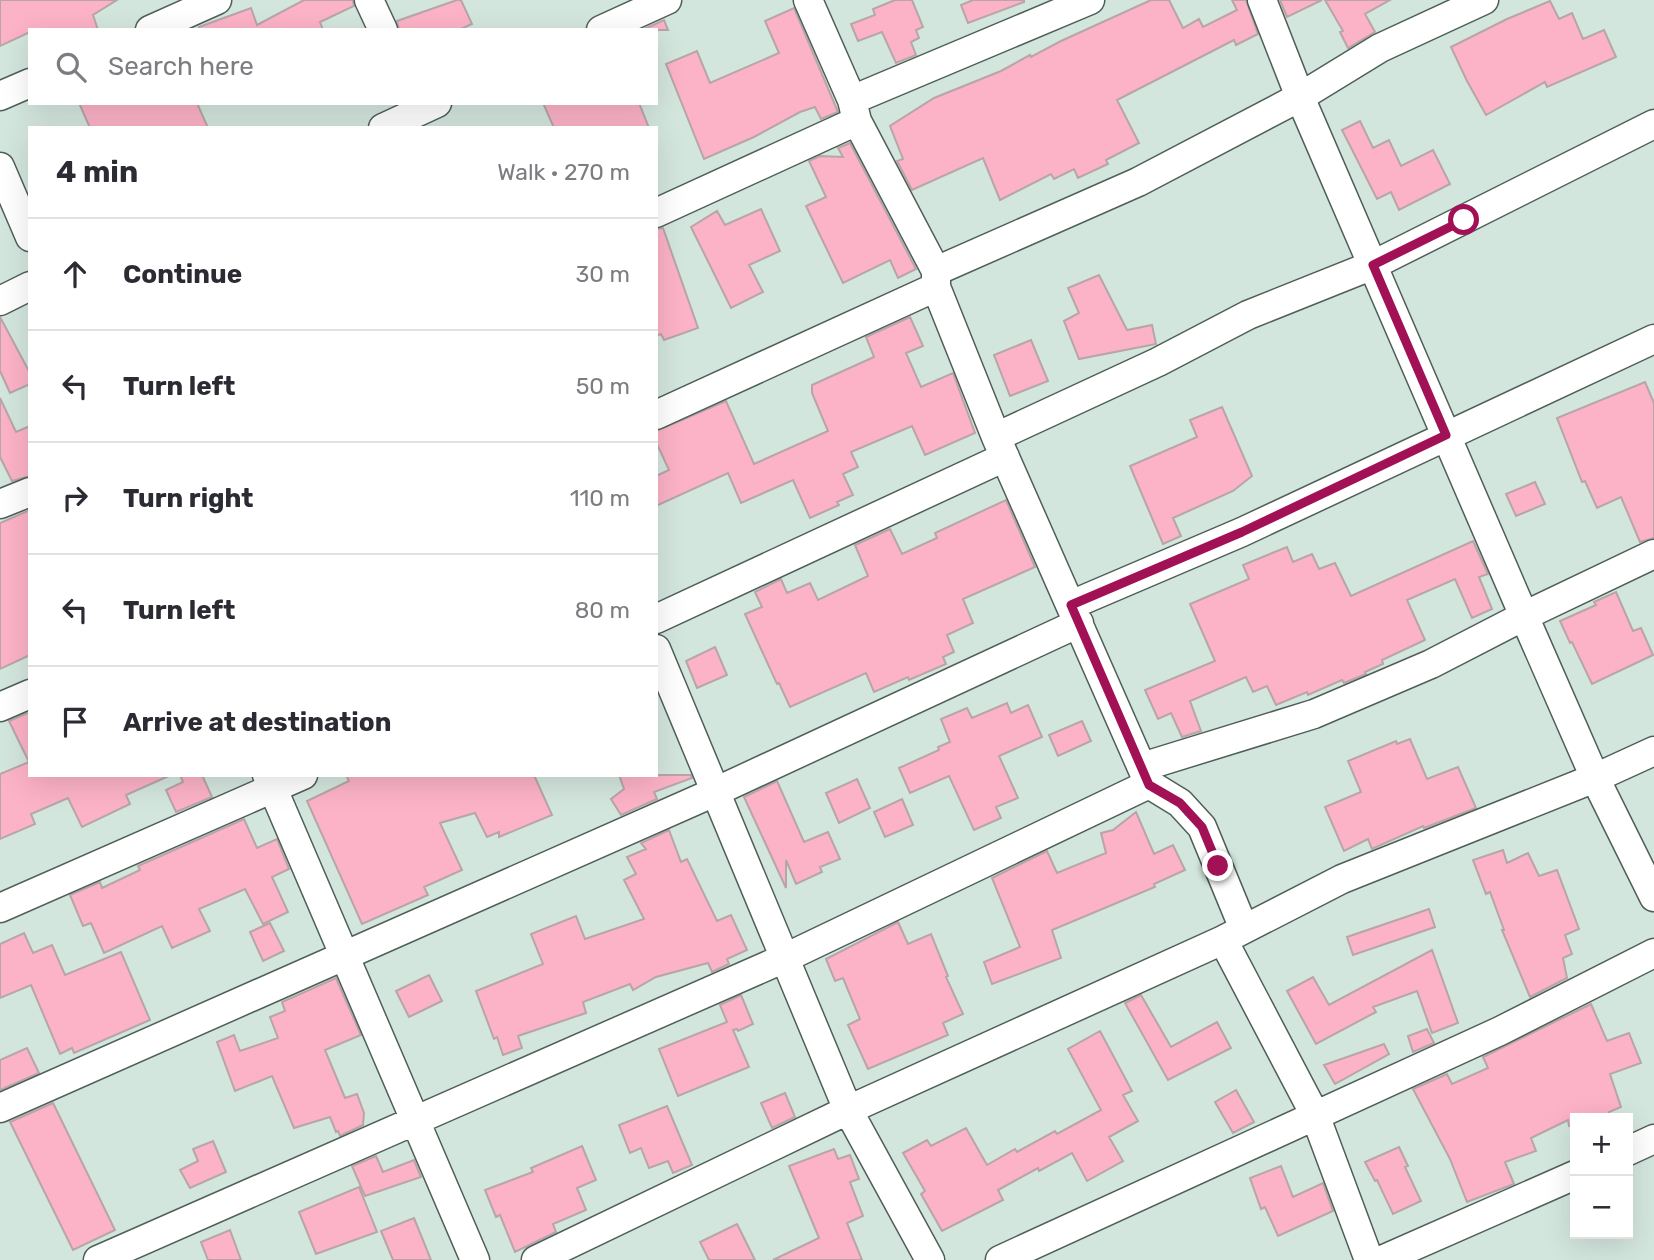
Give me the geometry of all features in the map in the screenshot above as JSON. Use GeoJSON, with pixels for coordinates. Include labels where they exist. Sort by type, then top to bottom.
{"type":"FeatureCollection","features":[{"type":"Feature","properties":{"kind":"street"},"geometry":{"type":"LineString","coordinates":[[154,28],[217,0]]}},
{"type":"Feature","properties":{"kind":"street"},"geometry":{"type":"LineString","coordinates":[[369,0],[382,28]]}},
{"type":"Feature","properties":{"kind":"street"},"geometry":{"type":"LineString","coordinates":[[605,28],[667,0]]}},
{"type":"Feature","properties":{"kind":"street"},"geometry":{"type":"LineString","coordinates":[[808,0],[855,110],[936,279],[1001,447],[1146,776],[1180,803],[1202,827],[1233,934],[1315,1115],[1369,1260]]}},
{"type":"Feature","properties":{"kind":"street"},"geometry":{"type":"LineString","coordinates":[[658,212],[855,110],[1090,0]]}},
{"type":"Feature","properties":{"kind":"street"},"geometry":{"type":"LineString","coordinates":[[1262,0],[1300,97],[1524,616],[1595,778],[1654,897]]}},
{"type":"Feature","properties":{"kind":"street"},"geometry":{"type":"LineString","coordinates":[[658,414],[1138,182],[1300,97],[1380,48],[1484,0]]}},
{"type":"Feature","properties":{"kind":"street"},"geometry":{"type":"LineString","coordinates":[[0,96],[28,84]]}},
{"type":"Feature","properties":{"kind":"street"},"geometry":{"type":"LineString","coordinates":[[388,126],[426,111]]}},
{"type":"Feature","properties":{"kind":"street"},"geometry":{"type":"LineString","coordinates":[[658,618],[1001,447],[1248,314],[1373,265],[1654,124]]}},
{"type":"Feature","properties":{"kind":"street"},"geometry":{"type":"LineString","coordinates":[[0,167],[28,232]]}},
{"type":"Feature","properties":{"kind":"street"},"geometry":{"type":"LineString","coordinates":[[0,300],[28,287]]}},
{"type":"Feature","properties":{"kind":"street"},"geometry":{"type":"LineString","coordinates":[[0,1108],[717,791],[1242,532],[1654,339]]}},
{"type":"Feature","properties":{"kind":"street"},"geometry":{"type":"LineString","coordinates":[[0,504],[28,493]]}},
{"type":"Feature","properties":{"kind":"street"},"geometry":{"type":"LineString","coordinates":[[98,1260],[785,958],[1146,776],[1314,714],[1431,664],[1654,554]]}},
{"type":"Feature","properties":{"kind":"street"},"geometry":{"type":"LineString","coordinates":[[658,654],[848,1110],[930,1260]]}},
{"type":"Feature","properties":{"kind":"street"},"geometry":{"type":"LineString","coordinates":[[0,707],[28,695]]}},
{"type":"Feature","properties":{"kind":"street"},"geometry":{"type":"LineString","coordinates":[[536,1260],[848,1110],[1233,934],[1342,878],[1595,778],[1654,751]]}},
{"type":"Feature","properties":{"kind":"street"},"geometry":{"type":"LineString","coordinates":[[0,908],[270,782],[294,777]]}},
{"type":"Feature","properties":{"kind":"street"},"geometry":{"type":"LineString","coordinates":[[270,782],[475,1260]]}},
{"type":"Feature","properties":{"kind":"street"},"geometry":{"type":"LineString","coordinates":[[1000,1260],[1500,1031],[1654,953]]}},
{"type":"Feature","properties":{"kind":"street"},"geometry":{"type":"LineString","coordinates":[[1633,1149],[1654,1139]]}},
{"type":"Feature","properties":{"kind":"street"},"geometry":{"type":"LineString","coordinates":[[1382,1260],[1573,1176]]}},
{"type":"Feature","properties":{"kind":"building"},"geometry":{"type":"Polygon","coordinates":[[[0,0],[117,0],[93,15],[97,28],[28,28],[28,33],[0,46],[0,0]]]}},
{"type":"Feature","properties":{"kind":"building"},"geometry":{"type":"Polygon","coordinates":[[[304,0],[353,0],[354,6],[320,22],[322,28],[199,28],[251,8],[257,25],[304,0]]]}},
{"type":"Feature","properties":{"kind":"building"},"geometry":{"type":"Polygon","coordinates":[[[461,0],[472,24],[463,28],[399,28],[397,21],[461,0]]]}},
{"type":"Feature","properties":{"kind":"building"},"geometry":{"type":"Polygon","coordinates":[[[895,0],[912,0],[923,27],[916,30],[919,38],[911,42],[916,55],[896,63],[882,32],[858,41],[851,24],[875,15],[873,9],[895,0]]]}},
{"type":"Feature","properties":{"kind":"building"},"geometry":{"type":"Polygon","coordinates":[[[973,0],[1024,2],[968,23],[961,5],[973,0]]]}},
{"type":"Feature","properties":{"kind":"building"},"geometry":{"type":"Polygon","coordinates":[[[1151,0],[1169,0],[1183,28],[1199,19],[1203,27],[1237,10],[1232,0],[1246,0],[1258,34],[1236,45],[1234,40],[1117,100],[1139,143],[1106,160],[1108,164],[1078,178],[1074,169],[1054,179],[1051,174],[1000,200],[983,158],[912,190],[897,161],[903,159],[890,126],[934,98],[1001,71],[1151,0]]]}},
{"type":"Feature","properties":{"kind":"building"},"geometry":{"type":"Polygon","coordinates":[[[1280,0],[1322,0],[1287,17],[1280,0]]]}},
{"type":"Feature","properties":{"kind":"building"},"geometry":{"type":"Polygon","coordinates":[[[1325,0],[1390,0],[1365,14],[1375,32],[1348,48],[1340,32],[1343,31],[1325,0]]]}},
{"type":"Feature","properties":{"kind":"building"},"geometry":{"type":"Polygon","coordinates":[[[1550,1],[1559,19],[1572,13],[1583,39],[1604,30],[1616,57],[1547,87],[1545,82],[1486,115],[1451,47],[1550,1]]]}},
{"type":"Feature","properties":{"kind":"building"},"geometry":{"type":"Polygon","coordinates":[[[794,8],[838,112],[821,119],[815,107],[800,112],[754,137],[704,159],[666,64],[697,51],[710,83],[779,53],[765,21],[794,8]]]}},
{"type":"Feature","properties":{"kind":"building"},"geometry":{"type":"Polygon","coordinates":[[[664,20],[668,30],[658,28],[646,28],[664,20]]]}},
{"type":"Feature","properties":{"kind":"building"},"geometry":{"type":"Polygon","coordinates":[[[80,105],[198,105],[207,126],[89,126],[80,105]]]}},
{"type":"Feature","properties":{"kind":"building"},"geometry":{"type":"Polygon","coordinates":[[[544,105],[640,105],[648,126],[553,126],[544,105]]]}},
{"type":"Feature","properties":{"kind":"building"},"geometry":{"type":"Polygon","coordinates":[[[1360,121],[1373,148],[1389,140],[1401,166],[1433,150],[1450,184],[1399,210],[1391,192],[1377,199],[1342,130],[1360,121]]]}},
{"type":"Feature","properties":{"kind":"building"},"geometry":{"type":"Polygon","coordinates":[[[850,143],[916,269],[898,278],[890,260],[843,283],[806,206],[826,197],[809,161],[820,156],[843,157],[838,148],[850,143]]]}},
{"type":"Feature","properties":{"kind":"building"},"geometry":{"type":"Polygon","coordinates":[[[761,209],[780,251],[749,265],[763,292],[731,308],[691,227],[717,211],[725,225],[761,209]]]}},
{"type":"Feature","properties":{"kind":"building"},"geometry":{"type":"Polygon","coordinates":[[[663,228],[698,328],[664,340],[661,334],[658,335],[658,229],[663,228]]]}},
{"type":"Feature","properties":{"kind":"building"},"geometry":{"type":"Polygon","coordinates":[[[1099,275],[1127,330],[1152,325],[1156,344],[1079,359],[1064,321],[1079,313],[1068,288],[1099,275]]]}},
{"type":"Feature","properties":{"kind":"building"},"geometry":{"type":"Polygon","coordinates":[[[0,317],[28,369],[28,385],[10,393],[0,371],[0,317]]]}},
{"type":"Feature","properties":{"kind":"building"},"geometry":{"type":"Polygon","coordinates":[[[910,317],[923,346],[906,353],[921,387],[953,373],[975,433],[925,455],[912,426],[851,452],[858,467],[843,474],[853,495],[837,502],[839,505],[810,518],[793,480],[741,503],[728,473],[658,505],[658,475],[669,470],[658,446],[658,430],[726,401],[754,464],[828,431],[812,393],[812,385],[874,357],[866,337],[910,317]]]}},
{"type":"Feature","properties":{"kind":"building"},"geometry":{"type":"Polygon","coordinates":[[[1031,340],[1048,381],[1010,396],[994,355],[1031,340]]]}},
{"type":"Feature","properties":{"kind":"building"},"geometry":{"type":"Polygon","coordinates":[[[1645,382],[1654,403],[1654,538],[1640,542],[1621,497],[1597,508],[1585,481],[1582,482],[1557,418],[1645,382]]]}},
{"type":"Feature","properties":{"kind":"building"},"geometry":{"type":"Polygon","coordinates":[[[0,398],[16,432],[28,427],[28,477],[12,481],[0,457],[0,398]]]}},
{"type":"Feature","properties":{"kind":"building"},"geometry":{"type":"Polygon","coordinates":[[[1222,407],[1252,476],[1233,491],[1173,518],[1181,536],[1163,544],[1130,466],[1197,437],[1190,420],[1222,407]]]}},
{"type":"Feature","properties":{"kind":"building"},"geometry":{"type":"Polygon","coordinates":[[[1535,482],[1545,504],[1516,516],[1506,494],[1535,482]]]}},
{"type":"Feature","properties":{"kind":"building"},"geometry":{"type":"Polygon","coordinates":[[[1006,500],[1035,567],[963,599],[973,623],[947,635],[954,652],[943,657],[946,664],[874,692],[866,673],[790,707],[745,614],[762,607],[755,592],[781,579],[787,593],[810,583],[818,600],[868,576],[855,545],[890,529],[902,554],[937,538],[935,533],[1006,500]]]}},
{"type":"Feature","properties":{"kind":"building"},"geometry":{"type":"Polygon","coordinates":[[[28,511],[28,656],[0,669],[0,523],[28,511]]]}},
{"type":"Feature","properties":{"kind":"building"},"geometry":{"type":"Polygon","coordinates":[[[1473,541],[1488,574],[1479,577],[1492,609],[1472,618],[1455,579],[1407,600],[1425,640],[1382,660],[1383,664],[1365,672],[1366,674],[1344,683],[1342,680],[1308,695],[1307,692],[1276,705],[1267,686],[1253,692],[1246,677],[1190,701],[1201,731],[1182,737],[1171,713],[1158,719],[1145,690],[1215,661],[1190,604],[1249,579],[1243,565],[1287,547],[1293,562],[1312,554],[1319,569],[1335,563],[1351,596],[1473,541]]]}},
{"type":"Feature","properties":{"kind":"building"},"geometry":{"type":"Polygon","coordinates":[[[1616,592],[1633,631],[1641,628],[1653,655],[1592,684],[1560,621],[1596,605],[1594,602],[1616,592]]]}},
{"type":"Feature","properties":{"kind":"building"},"geometry":{"type":"Polygon","coordinates":[[[715,647],[727,675],[697,688],[686,661],[715,647]]]}},
{"type":"Feature","properties":{"kind":"building"},"geometry":{"type":"Polygon","coordinates":[[[1007,703],[1011,713],[1028,705],[1042,737],[999,756],[1018,798],[996,807],[1001,818],[974,830],[949,776],[910,793],[899,768],[939,750],[938,747],[950,742],[941,719],[967,708],[972,718],[1007,703]]]}},
{"type":"Feature","properties":{"kind":"building"},"geometry":{"type":"Polygon","coordinates":[[[28,713],[28,760],[9,721],[28,713]]]}},
{"type":"Feature","properties":{"kind":"building"},"geometry":{"type":"Polygon","coordinates":[[[1082,721],[1091,741],[1058,756],[1049,735],[1082,721]]]}},
{"type":"Feature","properties":{"kind":"building"},"geometry":{"type":"Polygon","coordinates":[[[1410,739],[1427,779],[1458,767],[1476,808],[1424,828],[1423,826],[1372,849],[1368,839],[1344,851],[1325,807],[1361,792],[1348,761],[1396,741],[1397,744],[1410,739]]]}},
{"type":"Feature","properties":{"kind":"building"},"geometry":{"type":"Polygon","coordinates":[[[28,762],[28,777],[166,777],[126,795],[130,804],[82,827],[68,798],[31,814],[35,824],[0,839],[0,774],[28,762]]]}},
{"type":"Feature","properties":{"kind":"building"},"geometry":{"type":"Polygon","coordinates":[[[691,775],[692,778],[654,792],[657,799],[621,815],[611,799],[624,789],[620,777],[691,775]]]}},
{"type":"Feature","properties":{"kind":"building"},"geometry":{"type":"Polygon","coordinates":[[[181,777],[203,777],[212,797],[176,812],[166,790],[183,782],[181,777]]]}},
{"type":"Feature","properties":{"kind":"building"},"geometry":{"type":"Polygon","coordinates":[[[347,777],[535,777],[552,815],[499,837],[499,832],[487,837],[475,813],[440,823],[462,870],[424,887],[428,895],[362,924],[307,801],[349,781],[347,777]]]}},
{"type":"Feature","properties":{"kind":"building"},"geometry":{"type":"Polygon","coordinates":[[[857,779],[870,808],[839,823],[826,793],[857,779]]]}},
{"type":"Feature","properties":{"kind":"building"},"geometry":{"type":"Polygon","coordinates":[[[777,781],[804,842],[828,832],[840,859],[820,867],[822,872],[796,884],[786,860],[786,888],[744,797],[777,781]]]}},
{"type":"Feature","properties":{"kind":"building"},"geometry":{"type":"Polygon","coordinates":[[[902,799],[913,825],[885,837],[874,812],[902,799]]]}},
{"type":"Feature","properties":{"kind":"building"},"geometry":{"type":"Polygon","coordinates":[[[1136,812],[1154,854],[1173,845],[1185,870],[1154,884],[1155,887],[1052,930],[1061,958],[992,984],[984,962],[1020,947],[992,878],[1047,851],[1057,873],[1106,853],[1101,833],[1113,830],[1136,812]]]}},
{"type":"Feature","properties":{"kind":"building"},"geometry":{"type":"Polygon","coordinates":[[[244,819],[257,848],[277,839],[289,869],[272,877],[288,912],[263,924],[245,889],[199,909],[210,931],[172,948],[162,926],[104,953],[91,923],[83,926],[70,895],[100,882],[102,888],[140,870],[138,866],[244,819]]]}},
{"type":"Feature","properties":{"kind":"building"},"geometry":{"type":"Polygon","coordinates":[[[669,830],[681,862],[687,859],[717,921],[731,915],[747,950],[727,959],[729,964],[712,972],[708,963],[656,977],[633,990],[630,984],[583,1002],[586,1013],[518,1036],[522,1048],[503,1055],[476,991],[543,964],[531,934],[576,916],[585,939],[644,919],[624,880],[636,874],[627,857],[646,849],[641,843],[669,830]]]}},
{"type":"Feature","properties":{"kind":"building"},"geometry":{"type":"Polygon","coordinates":[[[1503,850],[1507,863],[1528,853],[1539,876],[1557,870],[1579,929],[1565,935],[1572,954],[1563,958],[1567,978],[1530,997],[1502,930],[1490,892],[1486,894],[1473,860],[1503,850]]]}},
{"type":"Feature","properties":{"kind":"building"},"geometry":{"type":"Polygon","coordinates":[[[1429,909],[1435,927],[1353,955],[1347,937],[1429,909]]]}},
{"type":"Feature","properties":{"kind":"building"},"geometry":{"type":"Polygon","coordinates":[[[898,922],[908,944],[931,934],[963,1014],[943,1023],[948,1035],[868,1069],[848,1025],[860,1019],[843,978],[835,981],[826,959],[898,922]]]}},
{"type":"Feature","properties":{"kind":"building"},"geometry":{"type":"Polygon","coordinates":[[[270,923],[284,951],[263,961],[250,932],[270,923]]]}},
{"type":"Feature","properties":{"kind":"building"},"geometry":{"type":"Polygon","coordinates":[[[24,933],[33,953],[52,945],[65,975],[121,952],[150,1020],[74,1053],[72,1048],[60,1054],[31,985],[0,998],[0,944],[24,933]]]}},
{"type":"Feature","properties":{"kind":"building"},"geometry":{"type":"Polygon","coordinates":[[[1432,950],[1458,1023],[1432,1033],[1417,991],[1373,1007],[1376,1012],[1316,1044],[1287,991],[1313,977],[1329,1005],[1432,950]]]}},
{"type":"Feature","properties":{"kind":"building"},"geometry":{"type":"Polygon","coordinates":[[[429,975],[442,1001],[409,1017],[396,991],[429,975]]]}},
{"type":"Feature","properties":{"kind":"building"},"geometry":{"type":"Polygon","coordinates":[[[336,978],[361,1035],[325,1050],[345,1098],[357,1094],[364,1113],[363,1125],[340,1136],[330,1117],[294,1128],[272,1076],[235,1091],[217,1042],[234,1035],[240,1051],[278,1038],[270,1017],[285,1011],[282,1002],[336,978]]]}},
{"type":"Feature","properties":{"kind":"building"},"geometry":{"type":"Polygon","coordinates":[[[741,995],[753,1024],[738,1031],[733,1030],[749,1067],[678,1096],[659,1049],[727,1022],[720,1005],[741,995]]]}},
{"type":"Feature","properties":{"kind":"building"},"geometry":{"type":"Polygon","coordinates":[[[1141,995],[1171,1047],[1217,1022],[1231,1048],[1168,1080],[1125,1003],[1141,995]]]}},
{"type":"Feature","properties":{"kind":"building"},"geometry":{"type":"Polygon","coordinates":[[[1591,1004],[1607,1041],[1629,1033],[1641,1063],[1610,1074],[1621,1107],[1609,1113],[1570,1113],[1570,1126],[1568,1120],[1531,1138],[1536,1151],[1505,1162],[1514,1184],[1467,1202],[1450,1159],[1413,1089],[1447,1074],[1452,1084],[1488,1068],[1483,1057],[1591,1004]]]}},
{"type":"Feature","properties":{"kind":"building"},"geometry":{"type":"Polygon","coordinates":[[[1427,1029],[1434,1043],[1413,1052],[1408,1036],[1427,1029]]]}},
{"type":"Feature","properties":{"kind":"building"},"geometry":{"type":"Polygon","coordinates":[[[1100,1031],[1132,1091],[1123,1095],[1138,1121],[1109,1137],[1123,1161],[1087,1181],[1072,1153],[998,1190],[1003,1200],[942,1231],[921,1194],[925,1191],[903,1153],[927,1140],[931,1146],[966,1128],[987,1165],[1055,1131],[1057,1134],[1101,1110],[1068,1049],[1100,1031]]]}},
{"type":"Feature","properties":{"kind":"building"},"geometry":{"type":"Polygon","coordinates":[[[1384,1044],[1389,1054],[1335,1084],[1324,1065],[1384,1044]]]}},
{"type":"Feature","properties":{"kind":"building"},"geometry":{"type":"Polygon","coordinates":[[[27,1048],[39,1073],[0,1090],[0,1060],[27,1048]]]}},
{"type":"Feature","properties":{"kind":"building"},"geometry":{"type":"Polygon","coordinates":[[[1236,1090],[1254,1122],[1233,1133],[1215,1102],[1236,1090]]]}},
{"type":"Feature","properties":{"kind":"building"},"geometry":{"type":"Polygon","coordinates":[[[785,1093],[795,1117],[772,1128],[761,1103],[785,1093]]]}},
{"type":"Feature","properties":{"kind":"building"},"geometry":{"type":"Polygon","coordinates":[[[53,1103],[115,1230],[73,1250],[10,1122],[53,1103]]]}},
{"type":"Feature","properties":{"kind":"building"},"geometry":{"type":"Polygon","coordinates":[[[667,1106],[692,1165],[673,1173],[668,1161],[649,1168],[641,1148],[630,1153],[619,1125],[667,1106]]]}},
{"type":"Feature","properties":{"kind":"building"},"geometry":{"type":"Polygon","coordinates":[[[213,1141],[226,1172],[190,1188],[180,1170],[198,1161],[193,1149],[213,1141]]]}},
{"type":"Feature","properties":{"kind":"building"},"geometry":{"type":"Polygon","coordinates":[[[582,1146],[596,1180],[577,1188],[586,1210],[553,1224],[556,1232],[515,1252],[500,1215],[496,1217],[485,1190],[533,1172],[531,1168],[582,1146]]]}},
{"type":"Feature","properties":{"kind":"building"},"geometry":{"type":"Polygon","coordinates":[[[1399,1147],[1421,1201],[1393,1214],[1365,1162],[1399,1147]]]}},
{"type":"Feature","properties":{"kind":"building"},"geometry":{"type":"Polygon","coordinates":[[[834,1149],[838,1159],[850,1155],[859,1179],[850,1182],[863,1216],[847,1223],[862,1260],[773,1260],[819,1238],[789,1166],[834,1149]]]}},
{"type":"Feature","properties":{"kind":"building"},"geometry":{"type":"Polygon","coordinates":[[[376,1156],[383,1172],[414,1160],[421,1177],[365,1196],[352,1166],[376,1156]]]}},
{"type":"Feature","properties":{"kind":"building"},"geometry":{"type":"Polygon","coordinates":[[[1281,1166],[1293,1197],[1323,1183],[1333,1211],[1278,1236],[1265,1207],[1261,1209],[1250,1178],[1281,1166]]]}},
{"type":"Feature","properties":{"kind":"building"},"geometry":{"type":"Polygon","coordinates":[[[359,1187],[377,1232],[316,1254],[299,1212],[359,1187]]]}},
{"type":"Feature","properties":{"kind":"building"},"geometry":{"type":"Polygon","coordinates":[[[414,1218],[431,1260],[393,1260],[381,1231],[414,1218]]]}},
{"type":"Feature","properties":{"kind":"building"},"geometry":{"type":"Polygon","coordinates":[[[737,1224],[755,1260],[709,1260],[700,1242],[737,1224]]]}},
{"type":"Feature","properties":{"kind":"building"},"geometry":{"type":"Polygon","coordinates":[[[230,1230],[241,1260],[208,1260],[201,1242],[230,1230]]]}},
{"type":"Feature","properties":{"kind":"route"},"geometry":{"type":"LineString","coordinates":[[1218,866],[1202,827],[1180,803],[1149,785],[1071,605],[1242,532],[1446,435],[1373,265],[1464,220]]}}]}
